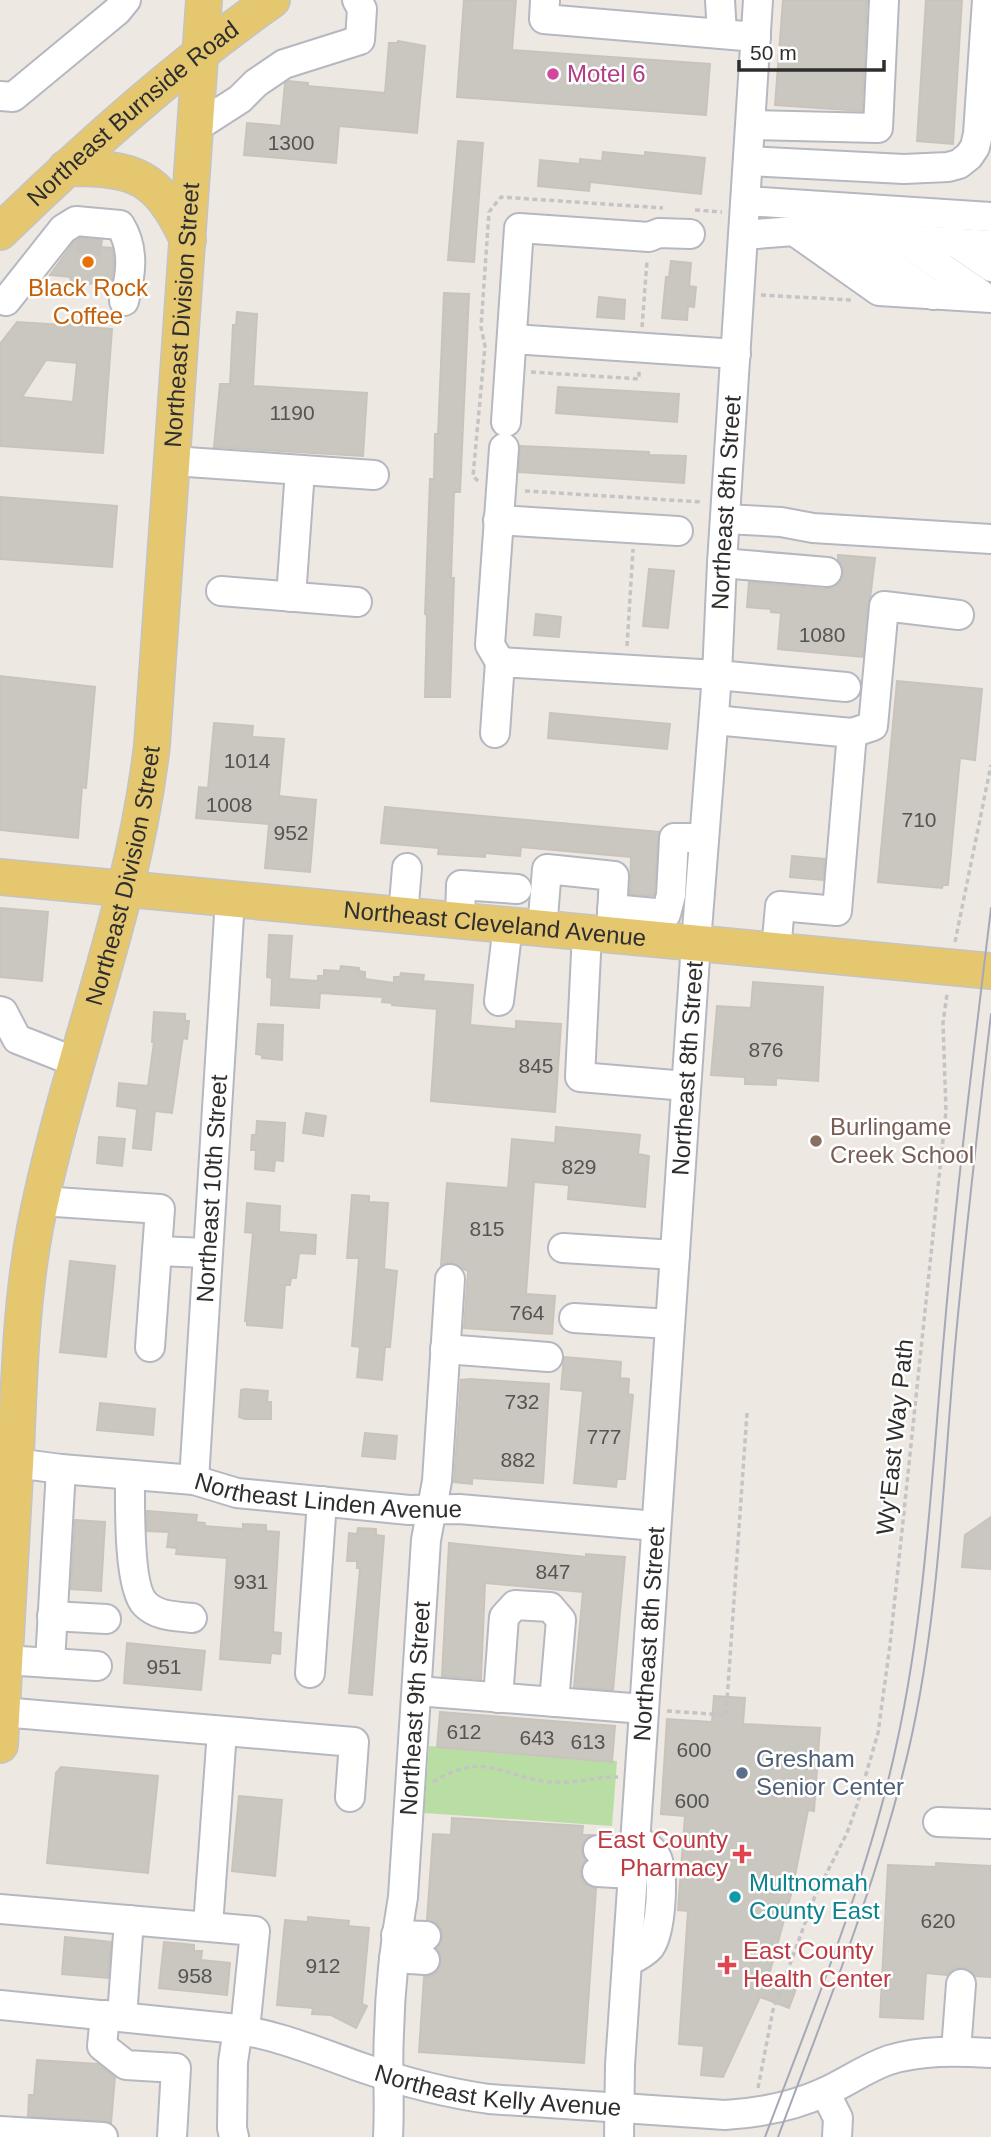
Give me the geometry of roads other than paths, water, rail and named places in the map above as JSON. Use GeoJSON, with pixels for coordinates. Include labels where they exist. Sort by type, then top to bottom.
{"type":"FeatureCollection","features":[{"type":"Feature","properties":{"kind":"main road","name":"Northeast Division Street"},"geometry":{"type":"LineString","coordinates":[[1,1729],[5,1660],[10,1383],[41,1201],[125,889],[141,822],[152,745],[204,0]]}},
{"type":"Feature","properties":{"kind":"main road","name":"Northeast Burnside Road"},"geometry":{"type":"LineString","coordinates":[[5,217],[200,55],[272,0]]}},
{"type":"Feature","properties":{"kind":"main road"},"geometry":{"type":"LineString","coordinates":[[66,168],[108,169],[142,180],[156,188],[167,201],[188,240]]}},
{"type":"Feature","properties":{"kind":"main road","name":"Northeast Cleveland Avenue"},"geometry":{"type":"LineString","coordinates":[[0,877],[521,926],[603,926],[696,943],[991,971]]}},
{"type":"Feature","properties":{"kind":"street"},"geometry":{"type":"LineString","coordinates":[[0,96],[13,97],[117,11],[126,0]]}},
{"type":"Feature","properties":{"kind":"street"},"geometry":{"type":"LineString","coordinates":[[195,128],[240,99],[256,83],[284,64],[360,40],[362,9],[357,0]]}},
{"type":"Feature","properties":{"kind":"street"},"geometry":{"type":"LineString","coordinates":[[545,0],[544,19],[756,37]]}},
{"type":"Feature","properties":{"kind":"street"},"geometry":{"type":"LineString","coordinates":[[720,0],[722,34]]}},
{"type":"Feature","properties":{"kind":"street","name":"Northeast 8th Street"},"geometry":{"type":"LineString","coordinates":[[619,2137],[634,1854],[696,943],[714,720],[758,0]]}},
{"type":"Feature","properties":{"kind":"street"},"geometry":{"type":"LineString","coordinates":[[751,125],[878,128],[884,0]]}},
{"type":"Feature","properties":{"kind":"street"},"geometry":{"type":"LineString","coordinates":[[748,161],[926,170],[959,164],[975,147],[978,134],[987,0]]}},
{"type":"Feature","properties":{"kind":"street"},"geometry":{"type":"LineString","coordinates":[[746,201],[991,217]]}},
{"type":"Feature","properties":{"kind":"street"},"geometry":{"type":"LineString","coordinates":[[124,301],[131,252],[128,237],[120,225],[76,221],[62,229],[77,242],[115,243],[131,252]]}},
{"type":"Feature","properties":{"kind":"street"},"geometry":{"type":"LineString","coordinates":[[495,733],[500,662],[490,645],[519,228],[649,237],[659,233],[690,234]]}},
{"type":"Feature","properties":{"kind":"street"},"geometry":{"type":"LineString","coordinates":[[744,235],[916,242],[961,294]]}},
{"type":"Feature","properties":{"kind":"street"},"geometry":{"type":"LineString","coordinates":[[6,301],[77,242]]}},
{"type":"Feature","properties":{"kind":"street"},"geometry":{"type":"LineString","coordinates":[[916,242],[879,292],[961,294]]}},
{"type":"Feature","properties":{"kind":"street"},"geometry":{"type":"LineString","coordinates":[[916,242],[961,294]]}},
{"type":"Feature","properties":{"kind":"street"},"geometry":{"type":"LineString","coordinates":[[513,339],[736,354]]}},
{"type":"Feature","properties":{"kind":"street"},"geometry":{"type":"LineString","coordinates":[[173,461],[374,475]]}},
{"type":"Feature","properties":{"kind":"street"},"geometry":{"type":"LineString","coordinates":[[291,597],[300,470]]}},
{"type":"Feature","properties":{"kind":"street"},"geometry":{"type":"LineString","coordinates":[[725,519],[781,522],[813,528],[991,539]]}},
{"type":"Feature","properties":{"kind":"street"},"geometry":{"type":"LineString","coordinates":[[498,520],[678,531]]}},
{"type":"Feature","properties":{"kind":"street"},"geometry":{"type":"LineString","coordinates":[[722,563],[827,572]]}},
{"type":"Feature","properties":{"kind":"street"},"geometry":{"type":"LineString","coordinates":[[221,590],[357,602]]}},
{"type":"Feature","properties":{"kind":"street"},"geometry":{"type":"LineString","coordinates":[[714,720],[852,733],[873,726],[884,606],[959,615]]}},
{"type":"Feature","properties":{"kind":"street"},"geometry":{"type":"LineString","coordinates":[[500,662],[717,674],[846,687]]}},
{"type":"Feature","properties":{"kind":"street"},"geometry":{"type":"LineString","coordinates":[[776,951],[780,906],[837,911],[852,733]]}},
{"type":"Feature","properties":{"kind":"street"},"geometry":{"type":"LineString","coordinates":[[603,926],[666,914],[671,895],[674,838],[704,838]]}},
{"type":"Feature","properties":{"kind":"street"},"geometry":{"type":"LineString","coordinates":[[403,915],[407,867]]}},
{"type":"Feature","properties":{"kind":"street"},"geometry":{"type":"LineString","coordinates":[[499,1001],[521,926],[547,869]]}},
{"type":"Feature","properties":{"kind":"street"},"geometry":{"type":"LineString","coordinates":[[460,920],[461,885],[517,889],[547,869],[614,876],[603,926],[580,1077],[686,1086]]}},
{"type":"Feature","properties":{"kind":"street"},"geometry":{"type":"LineString","coordinates":[[517,889],[521,926]]}},
{"type":"Feature","properties":{"kind":"street","name":"Northeast 10th Street"},"geometry":{"type":"LineString","coordinates":[[194,1480],[230,898]]}},
{"type":"Feature","properties":{"kind":"street"},"geometry":{"type":"LineString","coordinates":[[0,1011],[17,1039],[78,1063]]}},
{"type":"Feature","properties":{"kind":"street"},"geometry":{"type":"LineString","coordinates":[[41,1201],[160,1209],[150,1347]]}},
{"type":"Feature","properties":{"kind":"street"},"geometry":{"type":"LineString","coordinates":[[562,1248],[675,1255]]}},
{"type":"Feature","properties":{"kind":"street"},"geometry":{"type":"LineString","coordinates":[[157,1251],[207,1253]]}},
{"type":"Feature","properties":{"kind":"street","name":"Northeast 9th Street"},"geometry":{"type":"LineString","coordinates":[[388,2137],[389,2035],[395,1947],[403,1897],[426,1540],[437,1482],[450,1279]]}},
{"type":"Feature","properties":{"kind":"street"},"geometry":{"type":"LineString","coordinates":[[573,1318],[670,1324]]}},
{"type":"Feature","properties":{"kind":"street"},"geometry":{"type":"LineString","coordinates":[[445,1349],[548,1357]]}},
{"type":"Feature","properties":{"kind":"street","name":"Northeast Linden Avenue"},"geometry":{"type":"LineString","coordinates":[[8,1462],[194,1480],[237,1493],[409,1510],[459,1509],[656,1526]]}},
{"type":"Feature","properties":{"kind":"street"},"geometry":{"type":"LineString","coordinates":[[50,1663],[61,1469]]}},
{"type":"Feature","properties":{"kind":"street"},"geometry":{"type":"LineString","coordinates":[[130,1475],[130,1510],[138,1593],[146,1606],[154,1611],[192,1618]]}},
{"type":"Feature","properties":{"kind":"street"},"geometry":{"type":"LineString","coordinates":[[310,1672],[322,1501]]}},
{"type":"Feature","properties":{"kind":"street"},"geometry":{"type":"LineString","coordinates":[[498,1698],[504,1617],[515,1605],[551,1607],[561,1620],[554,1702]]}},
{"type":"Feature","properties":{"kind":"street"},"geometry":{"type":"LineString","coordinates":[[52,1616],[106,1619]]}},
{"type":"Feature","properties":{"kind":"street"},"geometry":{"type":"LineString","coordinates":[[5,1660],[97,1666]]}},
{"type":"Feature","properties":{"kind":"street"},"geometry":{"type":"LineString","coordinates":[[417,1691],[644,1709]]}},
{"type":"Feature","properties":{"kind":"street"},"geometry":{"type":"LineString","coordinates":[[1,1729],[222,1731],[354,1742],[350,1797]]}},
{"type":"Feature","properties":{"kind":"street"},"geometry":{"type":"LineString","coordinates":[[208,1926],[222,1731]]}},
{"type":"Feature","properties":{"kind":"street"},"geometry":{"type":"LineString","coordinates":[[938,1822],[991,1824]]}},
{"type":"Feature","properties":{"kind":"street"},"geometry":{"type":"LineString","coordinates":[[598,1861],[634,1854]]}},
{"type":"Feature","properties":{"kind":"street"},"geometry":{"type":"LineString","coordinates":[[0,1909],[254,1931],[241,2030],[233,2062],[234,2137]]}},
{"type":"Feature","properties":{"kind":"street"},"geometry":{"type":"LineString","coordinates":[[130,1920],[113,2016],[103,2046],[126,2065],[176,2068],[172,2137]]}},
{"type":"Feature","properties":{"kind":"street"},"geometry":{"type":"LineString","coordinates":[[395,1947],[425,1948]]}},
{"type":"Feature","properties":{"kind":"street"},"geometry":{"type":"LineString","coordinates":[[956,2051],[961,1984]]}},
{"type":"Feature","properties":{"kind":"street","name":"Northeast Kelly Avenue"},"geometry":{"type":"LineString","coordinates":[[0,2005],[241,2030],[305,2046],[442,2092],[489,2099],[620,2108],[721,2126],[825,2092],[886,2061],[922,2053],[991,2053]]}},
{"type":"Feature","properties":{"kind":"street"},"geometry":{"type":"LineString","coordinates":[[825,2092],[838,2118],[837,2137]]}},
{"type":"Feature","properties":{"kind":"street"},"geometry":{"type":"LineString","coordinates":[[0,2132],[103,2137]]}},
{"type":"Feature","properties":{"kind":"tunnel"},"geometry":{"type":"LineString","coordinates":[[77,240],[102,242]]}},
{"type":"Feature","properties":{"kind":"tram line"},"geometry":{"type":"LineString","coordinates":[[765,2137],[856,1892],[885,1792],[907,1692],[932,1488],[954,1228],[991,908]]}},
{"type":"Feature","properties":{"kind":"tram line"},"geometry":{"type":"LineString","coordinates":[[778,2137],[867,1896],[896,1798],[919,1699],[934,1599],[959,1305],[991,1014]]}},
{"type":"Feature","properties":{"kind":"place","name":"Motel 6"},"geometry":{"type":"Point","coordinates":[553,74]}},
{"type":"Feature","properties":{"kind":"place","name":"Black Rock Coffee"},"geometry":{"type":"Point","coordinates":[88,262]}},
{"type":"Feature","properties":{"kind":"place","name":"Burlingame Creek School"},"geometry":{"type":"Point","coordinates":[816,1141]}},
{"type":"Feature","properties":{"kind":"place","name":"Gresham Senior Center"},"geometry":{"type":"Point","coordinates":[742,1773]}},
{"type":"Feature","properties":{"kind":"place","name":"East County Pharmacy"},"geometry":{"type":"Point","coordinates":[742,1854]}},
{"type":"Feature","properties":{"kind":"place","name":"Multnomah County East"},"geometry":{"type":"Point","coordinates":[735,1897]}},
{"type":"Feature","properties":{"kind":"place","name":"East County Health Center"},"geometry":{"type":"Point","coordinates":[727,1965]}}]}
